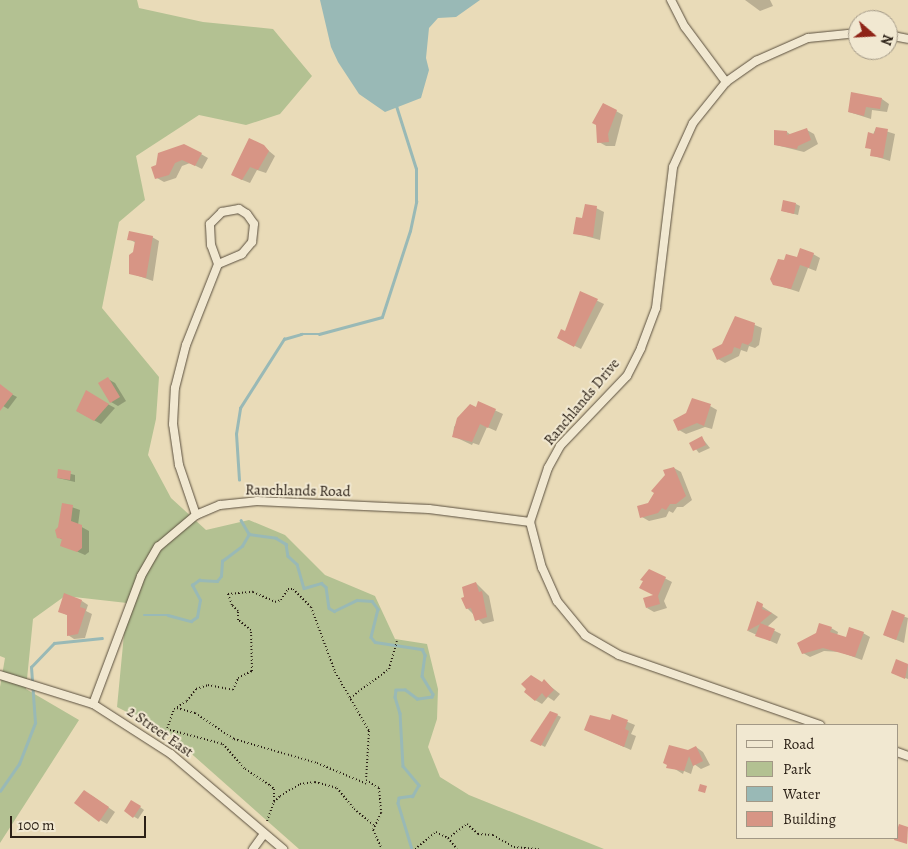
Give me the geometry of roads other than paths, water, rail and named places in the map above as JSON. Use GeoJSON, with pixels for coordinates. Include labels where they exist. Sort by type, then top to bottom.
{"type":"FeatureCollection","features":[{"type":"Feature","properties":{"kind":"street"},"geometry":{"type":"LineString","coordinates":[[670,0],[685,28],[726,82]]}},
{"type":"Feature","properties":{"kind":"street","name":"Ranchlands Drive"},"geometry":{"type":"LineString","coordinates":[[530,522],[548,468],[560,446],[627,376],[641,348],[657,298],[673,166],[693,123],[726,82],[776,51],[808,38],[848,34]]}},
{"type":"Feature","properties":{"kind":"street"},"geometry":{"type":"LineString","coordinates":[[196,515],[179,465],[173,424],[175,388],[186,345],[218,264],[211,245],[210,224],[222,212],[239,209],[247,214],[254,224],[252,242],[242,254],[218,264]]}},
{"type":"Feature","properties":{"kind":"street","name":"Ranchlands Road"},"geometry":{"type":"LineString","coordinates":[[93,704],[141,576],[158,547],[196,515],[220,505],[257,501],[429,509],[530,522]]}},
{"type":"Feature","properties":{"kind":"street"},"geometry":{"type":"LineString","coordinates":[[530,522],[542,568],[557,601],[585,635],[619,655],[817,724]]}},
{"type":"Feature","properties":{"kind":"street","name":"2 Street East"},"geometry":{"type":"LineString","coordinates":[[0,675],[93,704],[171,754],[283,849]]}},
{"type":"Feature","properties":{"kind":"street"},"geometry":{"type":"LineString","coordinates":[[253,849],[264,834]]}},
{"type":"Feature","properties":{"kind":"water"},"geometry":{"type":"Polygon","coordinates":[[[320,0],[480,0],[456,17],[438,18],[429,28],[426,58],[429,70],[421,98],[385,112],[359,94],[338,62],[331,47],[320,0]]]}},
{"type":"Feature","properties":{"kind":"waterway"},"geometry":{"type":"LineString","coordinates":[[239,480],[236,434],[240,408],[284,339],[301,334],[319,334],[382,317],[410,231],[416,202],[416,169],[396,106]]}},
{"type":"Feature","properties":{"kind":"waterway"},"geometry":{"type":"LineString","coordinates":[[241,520],[249,534]]}},
{"type":"Feature","properties":{"kind":"waterway"},"geometry":{"type":"LineString","coordinates":[[249,534],[276,538],[286,544],[288,556],[297,564],[304,588],[321,583],[326,587],[329,608],[334,611],[357,600],[372,601],[378,609],[371,637],[375,642],[422,649],[425,655],[422,676],[433,694],[432,697],[417,699],[405,690],[396,690],[395,697],[400,713],[403,766],[419,785],[413,796],[399,798],[398,803],[412,849]]}},
{"type":"Feature","properties":{"kind":"waterway"},"geometry":{"type":"LineString","coordinates":[[144,615],[168,615],[191,621],[197,617],[200,600],[192,585],[199,580],[217,581],[221,576],[222,561],[242,546],[249,534]]}},
{"type":"Feature","properties":{"kind":"waterway"},"geometry":{"type":"LineString","coordinates":[[0,791],[19,764],[35,723],[31,667],[54,643],[102,638]]}}]}
